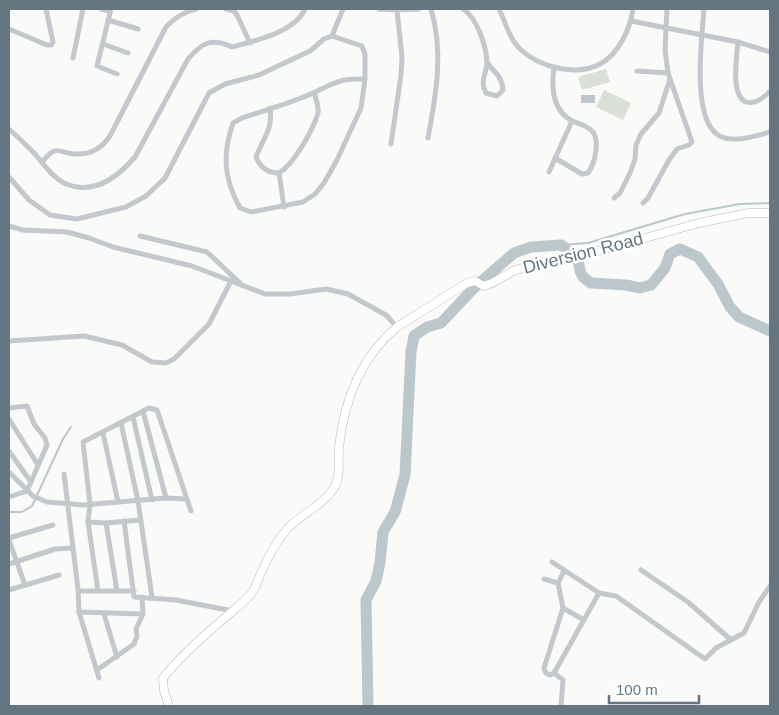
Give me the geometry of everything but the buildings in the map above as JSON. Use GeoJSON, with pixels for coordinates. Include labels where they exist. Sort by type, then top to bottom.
{"type":"FeatureCollection","features":[{"type":"Feature","properties":{"kind":"street"},"geometry":{"type":"LineString","coordinates":[[9,29],[51,45],[53,42],[46,9]]}},
{"type":"Feature","properties":{"kind":"street"},"geometry":{"type":"LineString","coordinates":[[73,58],[83,9]]}},
{"type":"Feature","properties":{"kind":"street"},"geometry":{"type":"LineString","coordinates":[[101,9],[110,10],[98,66],[117,74]]}},
{"type":"Feature","properties":{"kind":"street"},"geometry":{"type":"LineString","coordinates":[[42,162],[52,152],[86,153],[102,147],[111,134],[166,27],[187,10],[196,9]]}},
{"type":"Feature","properties":{"kind":"street"},"geometry":{"type":"LineString","coordinates":[[226,9],[234,11],[250,42]]}},
{"type":"Feature","properties":{"kind":"street"},"geometry":{"type":"LineString","coordinates":[[9,129],[50,172],[64,183],[80,187],[95,186],[108,182],[124,170],[135,157],[188,60],[197,48],[214,41],[222,42],[232,47],[250,42],[291,26],[305,9]]}},
{"type":"Feature","properties":{"kind":"street"},"geometry":{"type":"LineString","coordinates":[[332,36],[343,9]]}},
{"type":"Feature","properties":{"kind":"street"},"geometry":{"type":"LineString","coordinates":[[378,9],[419,9]]}},
{"type":"Feature","properties":{"kind":"street"},"geometry":{"type":"LineString","coordinates":[[428,138],[436,95],[439,61],[430,9]]}},
{"type":"Feature","properties":{"kind":"street"},"geometry":{"type":"LineString","coordinates":[[462,9],[469,13],[480,32],[487,63],[483,85],[486,93],[497,96],[503,90],[503,85],[499,76],[487,63]]}},
{"type":"Feature","properties":{"kind":"street"},"geometry":{"type":"LineString","coordinates":[[499,9],[509,34],[520,49],[534,60],[554,68],[583,69],[600,64],[613,53],[624,38],[631,21],[633,9]]}},
{"type":"Feature","properties":{"kind":"street"},"geometry":{"type":"LineString","coordinates":[[642,203],[648,198],[677,149],[692,142],[669,76],[665,50],[667,9]]}},
{"type":"Feature","properties":{"kind":"street"},"geometry":{"type":"LineString","coordinates":[[704,9],[700,83],[702,108],[709,124],[718,134],[730,138],[751,138],[770,132]]}},
{"type":"Feature","properties":{"kind":"street"},"geometry":{"type":"LineString","coordinates":[[391,144],[402,57],[397,10]]}},
{"type":"Feature","properties":{"kind":"street"},"geometry":{"type":"LineString","coordinates":[[108,20],[138,29]]}},
{"type":"Feature","properties":{"kind":"street"},"geometry":{"type":"LineString","coordinates":[[631,21],[738,42],[770,52]]}},
{"type":"Feature","properties":{"kind":"street"},"geometry":{"type":"LineString","coordinates":[[9,177],[29,200],[50,215],[77,219],[126,207],[146,196],[165,178],[209,93],[225,84],[241,81],[268,71],[310,51],[324,39],[332,36],[362,46],[365,54],[365,79],[360,108],[337,160],[324,183],[315,194],[303,202],[251,212],[240,208],[226,176],[228,138],[233,123],[242,118],[314,93],[330,84],[347,78],[365,79]]}},
{"type":"Feature","properties":{"kind":"street"},"geometry":{"type":"LineString","coordinates":[[738,42],[736,71],[740,98],[753,103],[770,91]]}},
{"type":"Feature","properties":{"kind":"street"},"geometry":{"type":"LineString","coordinates":[[102,44],[128,53]]}},
{"type":"Feature","properties":{"kind":"street"},"geometry":{"type":"LineString","coordinates":[[554,68],[552,81],[556,106],[563,116],[592,130],[596,139],[595,155],[592,167],[588,173],[582,174],[555,158]]}},
{"type":"Feature","properties":{"kind":"street"},"geometry":{"type":"LineString","coordinates":[[637,71],[669,76]]}},
{"type":"Feature","properties":{"kind":"street"},"geometry":{"type":"LineString","coordinates":[[614,198],[620,192],[630,173],[635,159],[636,146],[641,134],[659,113],[669,76]]}},
{"type":"Feature","properties":{"kind":"street"},"geometry":{"type":"LineString","coordinates":[[270,108],[272,118],[268,133],[256,157],[259,165],[264,169],[279,173],[288,168],[305,140],[318,111],[318,102],[314,93]]}},
{"type":"Feature","properties":{"kind":"street"},"geometry":{"type":"LineString","coordinates":[[549,172],[572,120]]}},
{"type":"Feature","properties":{"kind":"street"},"geometry":{"type":"LineString","coordinates":[[279,173],[284,207]]}},
{"type":"Feature","properties":{"kind":"street","name":"Diversion Road"},"geometry":{"type":"LineString","coordinates":[[169,706],[164,691],[163,678],[193,645],[252,593],[276,544],[288,528],[317,505],[334,488],[339,476],[338,458],[347,402],[357,376],[386,336],[450,292],[467,283],[492,283],[515,270],[597,251],[699,223],[748,213],[770,213]]}},
{"type":"Feature","properties":{"kind":"street"},"geometry":{"type":"LineString","coordinates":[[9,226],[23,230],[67,232],[113,247],[192,266],[265,294],[290,294],[326,289],[348,294],[386,315],[397,327]]}},
{"type":"Feature","properties":{"kind":"street"},"geometry":{"type":"LineString","coordinates":[[140,236],[207,252],[242,286]]}},
{"type":"Feature","properties":{"kind":"street"},"geometry":{"type":"LineString","coordinates":[[9,341],[84,336],[122,345],[152,362],[166,363],[174,359],[210,324],[230,282]]}},
{"type":"Feature","properties":{"kind":"street"},"geometry":{"type":"LineString","coordinates":[[9,408],[27,406],[34,424],[46,438],[47,445],[27,491],[9,497]]}},
{"type":"Feature","properties":{"kind":"street"},"geometry":{"type":"LineString","coordinates":[[98,591],[88,522],[90,504],[83,442],[149,408],[157,410],[192,512]]}},
{"type":"Feature","properties":{"kind":"street"},"geometry":{"type":"LineString","coordinates":[[143,411],[166,498]]}},
{"type":"Feature","properties":{"kind":"street"},"geometry":{"type":"LineString","coordinates":[[133,417],[152,500]]}},
{"type":"Feature","properties":{"kind":"street"},"geometry":{"type":"LineString","coordinates":[[9,419],[38,465]]}},
{"type":"Feature","properties":{"kind":"street"},"geometry":{"type":"LineString","coordinates":[[121,423],[138,501],[152,597]]}},
{"type":"Feature","properties":{"kind":"street"},"geometry":{"type":"LineString","coordinates":[[102,433],[118,502]]}},
{"type":"Feature","properties":{"kind":"street"},"geometry":{"type":"LineString","coordinates":[[9,451],[31,482]]}},
{"type":"Feature","properties":{"kind":"street"},"geometry":{"type":"LineString","coordinates":[[9,472],[27,491],[47,502],[90,504],[186,498]]}},
{"type":"Feature","properties":{"kind":"street"},"geometry":{"type":"LineString","coordinates":[[64,474],[79,612],[99,678]]}},
{"type":"Feature","properties":{"kind":"street"},"geometry":{"type":"LineString","coordinates":[[88,522],[106,523],[140,520]]}},
{"type":"Feature","properties":{"kind":"street"},"geometry":{"type":"LineString","coordinates":[[124,521],[134,597],[152,597],[233,611]]}},
{"type":"Feature","properties":{"kind":"street"},"geometry":{"type":"LineString","coordinates":[[106,523],[116,591]]}},
{"type":"Feature","properties":{"kind":"street"},"geometry":{"type":"LineString","coordinates":[[25,585],[9,539],[53,525]]}},
{"type":"Feature","properties":{"kind":"street"},"geometry":{"type":"LineString","coordinates":[[9,564],[55,549],[73,548]]}},
{"type":"Feature","properties":{"kind":"street"},"geometry":{"type":"LineString","coordinates":[[552,562],[599,593],[616,596],[705,660],[716,648],[746,630],[770,586]]}},
{"type":"Feature","properties":{"kind":"street"},"geometry":{"type":"LineString","coordinates":[[641,570],[688,602],[730,639]]}},
{"type":"Feature","properties":{"kind":"street"},"geometry":{"type":"LineString","coordinates":[[564,571],[558,583],[564,608],[544,668],[546,673],[550,675],[554,673],[599,593]]}},
{"type":"Feature","properties":{"kind":"street"},"geometry":{"type":"LineString","coordinates":[[9,590],[59,575]]}},
{"type":"Feature","properties":{"kind":"street"},"geometry":{"type":"LineString","coordinates":[[544,579],[558,583]]}},
{"type":"Feature","properties":{"kind":"street"},"geometry":{"type":"LineString","coordinates":[[78,591],[134,591]]}},
{"type":"Feature","properties":{"kind":"street"},"geometry":{"type":"LineString","coordinates":[[96,670],[134,644],[137,636],[136,629],[144,614],[142,597]]}},
{"type":"Feature","properties":{"kind":"street"},"geometry":{"type":"LineString","coordinates":[[564,608],[584,620]]}},
{"type":"Feature","properties":{"kind":"street"},"geometry":{"type":"LineString","coordinates":[[79,612],[144,614]]}},
{"type":"Feature","properties":{"kind":"street"},"geometry":{"type":"LineString","coordinates":[[104,614],[117,657]]}},
{"type":"Feature","properties":{"kind":"street"},"geometry":{"type":"LineString","coordinates":[[554,673],[563,680],[561,706]]}},
{"type":"Feature","properties":{"kind":"shaded area"},"geometry":{"type":"Polygon","coordinates":[[[606,69],[610,82],[582,90],[578,77],[606,69]]]}},
{"type":"Feature","properties":{"kind":"shaded area"},"geometry":{"type":"Polygon","coordinates":[[[604,90],[631,103],[623,120],[596,107],[604,90]]]}},
{"type":"Feature","properties":{"kind":"shaded area"},"geometry":{"type":"Polygon","coordinates":[[[581,95],[595,95],[595,103],[581,103],[581,95]]]}},
{"type":"Feature","properties":{"kind":"waterway"},"geometry":{"type":"LineString","coordinates":[[561,245],[588,243],[685,214],[740,204],[770,203]]}},
{"type":"Feature","properties":{"kind":"waterway"},"geometry":{"type":"LineString","coordinates":[[368,706],[366,600],[376,581],[383,532],[395,512],[405,475],[411,352],[414,336],[427,327],[441,323],[475,287],[514,253],[531,247],[561,245],[576,255]]}},
{"type":"Feature","properties":{"kind":"waterway"},"geometry":{"type":"LineString","coordinates":[[578,259],[583,277],[591,283],[626,285],[640,288],[651,285],[665,268],[670,254],[680,249],[698,257],[718,284],[730,307],[739,317],[770,331]]}},
{"type":"Feature","properties":{"kind":"waterway"},"geometry":{"type":"LineString","coordinates":[[9,512],[22,512],[32,506],[63,439],[71,427]]}}]}
